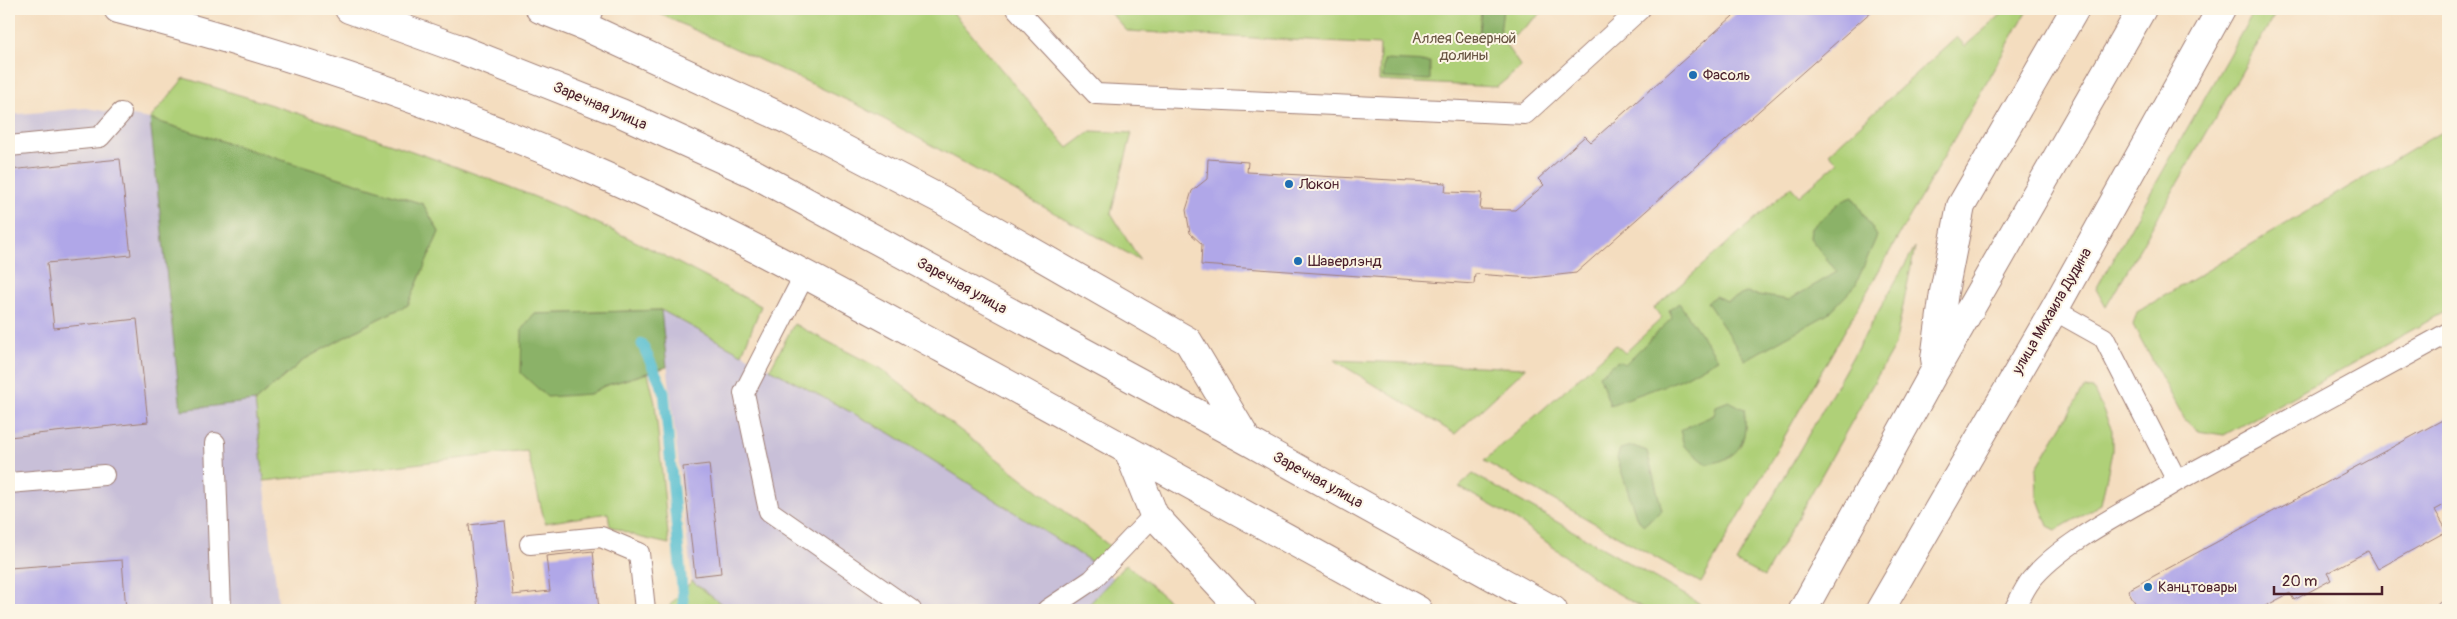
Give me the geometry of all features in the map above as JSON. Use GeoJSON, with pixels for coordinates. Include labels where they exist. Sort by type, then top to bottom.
{"type":"FeatureCollection","features":[{"type":"Feature","properties":{"kind":"street"},"geometry":{"type":"LineString","coordinates":[[118,9],[286,57],[438,108],[594,171],[722,230],[1418,610]]}},
{"type":"Feature","properties":{"kind":"street","name":"Заречная улица"},"geometry":{"type":"LineString","coordinates":[[349,9],[457,48],[621,113],[754,173],[1248,441],[1553,610]]}},
{"type":"Feature","properties":{"kind":"street"},"geometry":{"type":"LineString","coordinates":[[540,9],[590,18],[934,196],[1188,341],[1248,441]]}},
{"type":"Feature","properties":{"kind":"street"},"geometry":{"type":"LineString","coordinates":[[1933,374],[1944,292],[1961,206],[2075,9]]}},
{"type":"Feature","properties":{"kind":"street"},"geometry":{"type":"LineString","coordinates":[[1803,610],[1933,374],[2142,9]]}},
{"type":"Feature","properties":{"kind":"street","name":"улица Михаила Дудина"},"geometry":{"type":"LineString","coordinates":[[1880,610],[2054,310],[2222,9]]}},
{"type":"Feature","properties":{"kind":"street"},"geometry":{"type":"LineString","coordinates":[[1128,450],[1154,515],[1242,610]]}},
{"type":"Feature","properties":{"kind":"lane"},"geometry":{"type":"LineString","coordinates":[[1017,9],[1096,94],[1525,114],[1640,9]]}},
{"type":"Feature","properties":{"kind":"lane"},"geometry":{"type":"LineString","coordinates":[[9,146],[100,138],[121,113]]}},
{"type":"Feature","properties":{"kind":"lane"},"geometry":{"type":"LineString","coordinates":[[805,274],[744,392],[769,511],[911,610]]}},
{"type":"Feature","properties":{"kind":"lane"},"geometry":{"type":"LineString","coordinates":[[2054,310],[2104,338],[2177,481]]}},
{"type":"Feature","properties":{"kind":"lane"},"geometry":{"type":"LineString","coordinates":[[2014,610],[2030,581],[2069,545],[2177,481],[2448,333]]}},
{"type":"Feature","properties":{"kind":"lane"},"geometry":{"type":"LineString","coordinates":[[215,442],[221,610]]}},
{"type":"Feature","properties":{"kind":"lane"},"geometry":{"type":"LineString","coordinates":[[9,483],[104,475]]}},
{"type":"Feature","properties":{"kind":"lane"},"geometry":{"type":"LineString","coordinates":[[1047,610],[1092,580],[1154,515]]}},
{"type":"Feature","properties":{"kind":"lane"},"geometry":{"type":"LineString","coordinates":[[530,544],[601,537],[639,553],[645,610]]}},
{"type":"Feature","properties":{"kind":"shaded area"},"geometry":{"type":"Polygon","coordinates":[[[86,108],[150,119],[181,409],[255,401],[279,610],[9,610],[9,115],[86,108]]]}},
{"type":"Feature","properties":{"kind":"shaded area"},"geometry":{"type":"Polygon","coordinates":[[[661,310],[890,433],[1095,564],[1113,578],[1084,610],[729,610],[692,581],[661,310]]]}},
{"type":"Feature","properties":{"kind":"green space"},"geometry":{"type":"Polygon","coordinates":[[[649,9],[950,9],[1068,148],[1091,131],[1132,133],[1111,213],[1140,260],[862,107],[649,9]]]}},
{"type":"Feature","properties":{"kind":"green space","name":"Аллея Северной долины"},"geometry":{"type":"Polygon","coordinates":[[[1107,9],[1546,9],[1505,44],[1521,67],[1497,87],[1379,81],[1380,45],[1127,31],[1107,9]]]}},
{"type":"Feature","properties":{"kind":"green space"},"geometry":{"type":"Polygon","coordinates":[[[1481,9],[1503,9],[1500,33],[1479,33],[1481,9]]]}},
{"type":"Feature","properties":{"kind":"green space"},"geometry":{"type":"Polygon","coordinates":[[[1999,9],[2028,9],[1701,583],[1484,461],[1616,345],[1625,353],[1662,318],[1654,308],[1791,187],[1799,196],[1838,162],[1829,153],[1957,37],[1965,46],[2003,13],[1999,9]]]}},
{"type":"Feature","properties":{"kind":"green space"},"geometry":{"type":"Polygon","coordinates":[[[2255,9],[2278,9],[2106,307],[2096,289],[2255,9]]]}},
{"type":"Feature","properties":{"kind":"green space"},"geometry":{"type":"Polygon","coordinates":[[[1384,60],[1430,62],[1430,80],[1383,78],[1384,60]]]}},
{"type":"Feature","properties":{"kind":"green space"},"geometry":{"type":"Polygon","coordinates":[[[184,78],[385,142],[484,177],[581,216],[627,237],[761,306],[742,354],[661,310],[534,314],[590,394],[604,386],[648,373],[655,403],[669,544],[638,537],[610,526],[608,513],[545,523],[527,451],[264,481],[255,401],[305,359],[378,319],[408,305],[439,232],[423,204],[150,119],[184,78]]]}},
{"type":"Feature","properties":{"kind":"green space"},"geometry":{"type":"Polygon","coordinates":[[[150,119],[423,204],[439,232],[408,305],[378,319],[305,359],[255,401],[181,410],[150,119]]]}},
{"type":"Feature","properties":{"kind":"green space"},"geometry":{"type":"Polygon","coordinates":[[[2448,128],[2448,310],[2224,435],[2198,431],[2185,420],[2133,325],[2137,312],[2448,128]]]}},
{"type":"Feature","properties":{"kind":"green space"},"geometry":{"type":"Polygon","coordinates":[[[1853,197],[1877,236],[1855,286],[1828,314],[1745,360],[1707,302],[1715,296],[1727,301],[1746,293],[1789,300],[1837,272],[1810,238],[1811,228],[1840,202],[1853,197]]]}},
{"type":"Feature","properties":{"kind":"green space"},"geometry":{"type":"Polygon","coordinates":[[[1915,247],[1895,345],[1764,577],[1736,562],[1915,247]]]}},
{"type":"Feature","properties":{"kind":"green space"},"geometry":{"type":"Polygon","coordinates":[[[1679,303],[1718,359],[1682,379],[1610,405],[1599,375],[1618,361],[1625,364],[1672,318],[1669,310],[1679,303]]]}},
{"type":"Feature","properties":{"kind":"green space"},"geometry":{"type":"Polygon","coordinates":[[[661,310],[667,367],[604,386],[590,394],[547,397],[521,373],[522,329],[534,314],[661,310]]]}},
{"type":"Feature","properties":{"kind":"green space"},"geometry":{"type":"Polygon","coordinates":[[[794,324],[881,369],[1111,547],[1095,564],[890,433],[770,369],[794,324]]]}},
{"type":"Feature","properties":{"kind":"green space"},"geometry":{"type":"Polygon","coordinates":[[[1334,360],[1526,368],[1455,434],[1334,360]]]}},
{"type":"Feature","properties":{"kind":"green space"},"geometry":{"type":"Polygon","coordinates":[[[2084,388],[2093,389],[2112,430],[2112,452],[2101,504],[2056,530],[2048,526],[2037,497],[2036,469],[2084,388]]]}},
{"type":"Feature","properties":{"kind":"green space"},"geometry":{"type":"Polygon","coordinates":[[[1729,401],[1744,409],[1745,430],[1743,439],[1735,453],[1718,462],[1707,464],[1684,446],[1680,430],[1714,415],[1716,406],[1729,401]]]}},
{"type":"Feature","properties":{"kind":"green space"},"geometry":{"type":"Polygon","coordinates":[[[1633,446],[1647,451],[1662,510],[1644,525],[1637,519],[1617,458],[1620,449],[1633,446]]]}},
{"type":"Feature","properties":{"kind":"green space"},"geometry":{"type":"Polygon","coordinates":[[[1473,474],[1699,603],[1701,610],[1648,610],[1605,586],[1517,520],[1459,487],[1473,474]]]}},
{"type":"Feature","properties":{"kind":"green space"},"geometry":{"type":"Polygon","coordinates":[[[1126,564],[1180,610],[1084,610],[1126,564]]]}},
{"type":"Feature","properties":{"kind":"green space"},"geometry":{"type":"Polygon","coordinates":[[[692,581],[729,610],[670,610],[670,605],[692,581]]]}},
{"type":"Feature","properties":{"kind":"building"},"geometry":{"type":"Polygon","coordinates":[[[1741,9],[1874,9],[1576,273],[1532,278],[1475,274],[1474,284],[1201,265],[1202,244],[1190,233],[1186,210],[1192,191],[1207,179],[1208,159],[1248,162],[1247,172],[1446,183],[1445,192],[1482,193],[1480,209],[1515,210],[1544,185],[1538,179],[1585,136],[1591,142],[1741,9]]]}},
{"type":"Feature","properties":{"kind":"building"},"geometry":{"type":"Polygon","coordinates":[[[120,159],[131,255],[47,263],[54,328],[137,319],[148,422],[9,437],[9,170],[120,159]]]}},
{"type":"Feature","properties":{"kind":"building"},"geometry":{"type":"Polygon","coordinates":[[[2448,417],[2448,503],[2435,510],[2447,531],[2378,569],[2368,551],[2327,573],[2331,580],[2294,600],[2290,593],[2258,610],[2139,610],[2128,590],[2448,417]]]}},
{"type":"Feature","properties":{"kind":"building"},"geometry":{"type":"Polygon","coordinates":[[[709,464],[721,573],[695,576],[683,467],[709,464]]]}},
{"type":"Feature","properties":{"kind":"building"},"geometry":{"type":"Polygon","coordinates":[[[505,521],[513,595],[550,591],[546,556],[593,551],[599,610],[478,610],[469,525],[505,521]]]}},
{"type":"Feature","properties":{"kind":"building"},"geometry":{"type":"Polygon","coordinates":[[[122,560],[126,610],[9,610],[9,568],[122,560]]]}},
{"type":"Feature","properties":{"kind":"waterway"},"geometry":{"type":"LineString","coordinates":[[642,344],[664,391],[684,610]]}},
{"type":"Feature","properties":{"kind":"place","name":"Фасоль"},"geometry":{"type":"Point","coordinates":[1693,75]}},
{"type":"Feature","properties":{"kind":"place","name":"Локон"},"geometry":{"type":"Point","coordinates":[1289,184]}},
{"type":"Feature","properties":{"kind":"place","name":"Шаверлэнд"},"geometry":{"type":"Point","coordinates":[1298,261]}},
{"type":"Feature","properties":{"kind":"place","name":"Канцтовары"},"geometry":{"type":"Point","coordinates":[2148,587]}}]}
